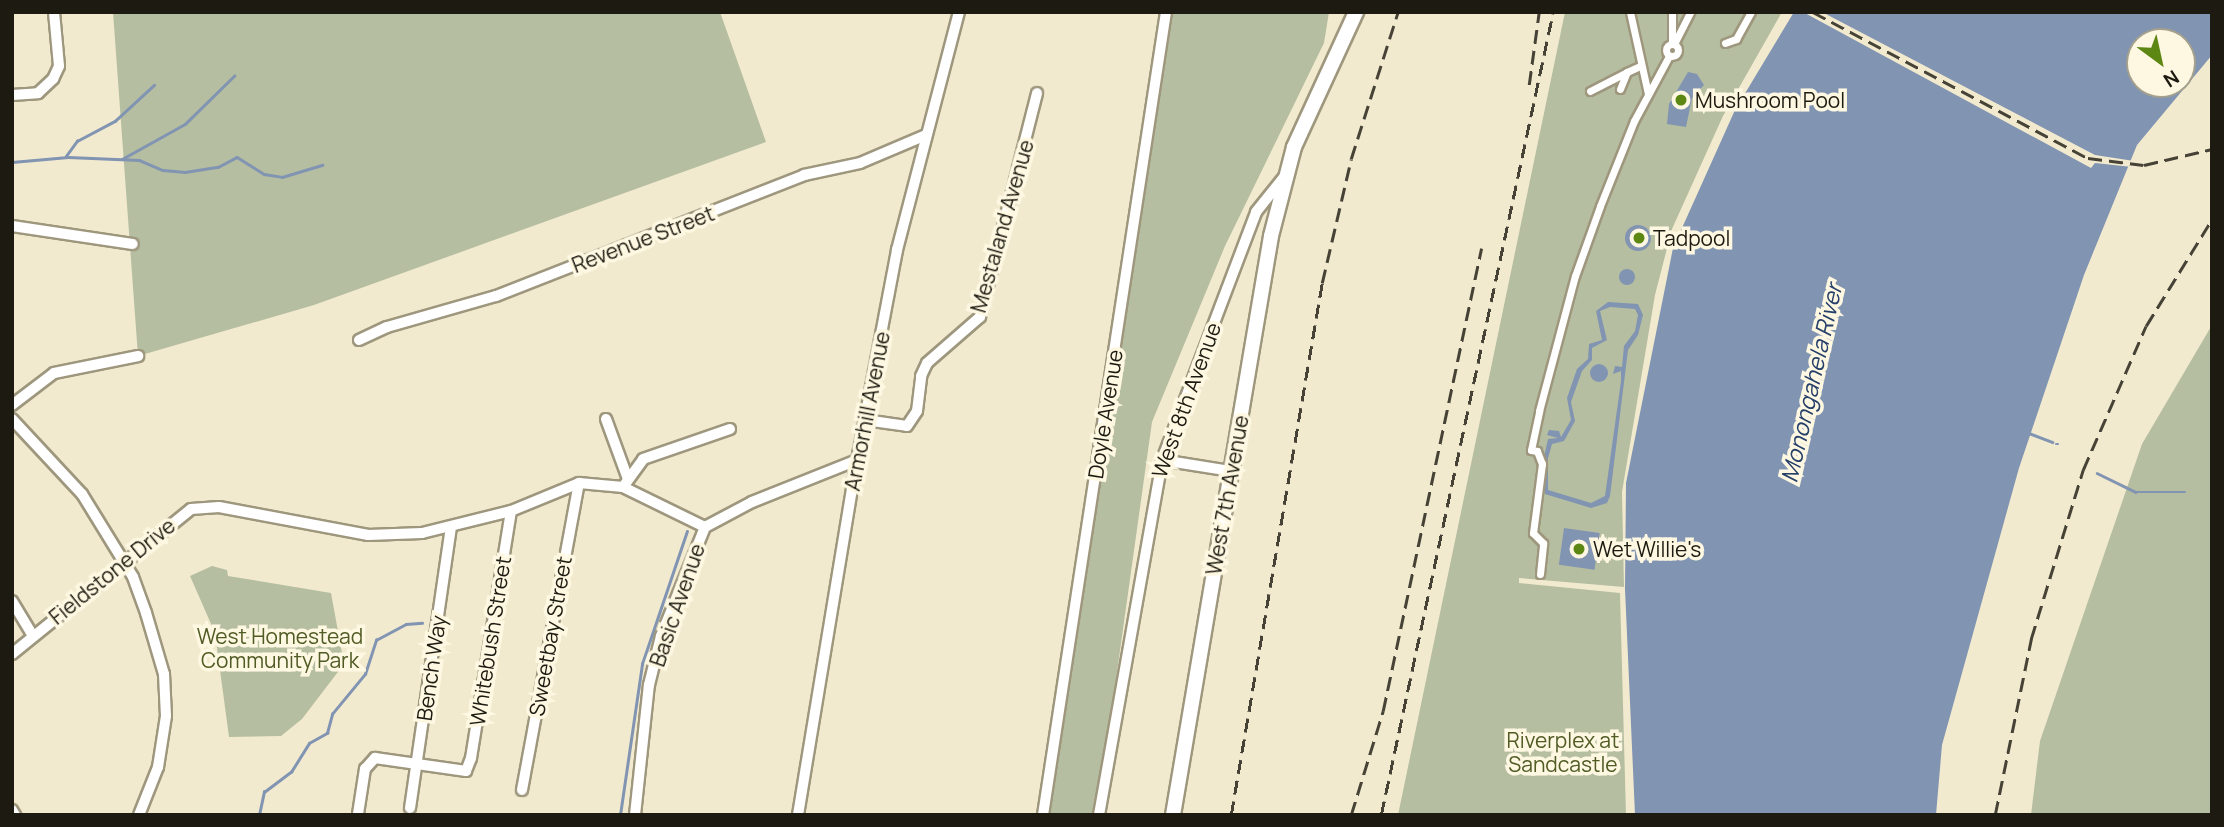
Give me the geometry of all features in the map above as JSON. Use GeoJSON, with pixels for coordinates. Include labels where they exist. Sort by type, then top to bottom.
{"type":"FeatureCollection","features":[{"type":"Feature","properties":{"kind":"main road","name":"West 8th Avenue"},"geometry":{"type":"LineString","coordinates":[[1284,177],[1308,113],[1356,12]]}},
{"type":"Feature","properties":{"kind":"main road","name":"West 7th Avenue"},"geometry":{"type":"LineString","coordinates":[[1173,815],[1284,177]]}},
{"type":"Feature","properties":{"kind":"street"},"geometry":{"type":"LineString","coordinates":[[12,95],[38,93],[53,79],[59,66],[54,12]]}},
{"type":"Feature","properties":{"kind":"street","name":"Armorhill Avenue"},"geometry":{"type":"LineString","coordinates":[[798,815],[857,460],[897,250],[959,12]]}},
{"type":"Feature","properties":{"kind":"street","name":"Doyle Avenue"},"geometry":{"type":"LineString","coordinates":[[1043,815],[1166,12]]}},
{"type":"Feature","properties":{"kind":"street"},"geometry":{"type":"LineString","coordinates":[[1630,12],[1648,95]]}},
{"type":"Feature","properties":{"kind":"street"},"geometry":{"type":"LineString","coordinates":[[1725,43],[1736,39],[1751,12]]}},
{"type":"Feature","properties":{"kind":"street"},"geometry":{"type":"LineString","coordinates":[[1540,574],[1543,543],[1533,533],[1542,464],[1537,451],[1531,450],[1539,411],[1575,276],[1621,152],[1669,56],[1666,49],[1673,44],[1688,15],[1672,14],[1673,44]]}},
{"type":"Feature","properties":{"kind":"street"},"geometry":{"type":"LineString","coordinates":[[1590,91],[1640,66]]}},
{"type":"Feature","properties":{"kind":"street"},"geometry":{"type":"LineString","coordinates":[[1620,89],[1627,72]]}},
{"type":"Feature","properties":{"kind":"street","name":"Mestaland Avenue"},"geometry":{"type":"LineString","coordinates":[[865,420],[899,427],[913,420],[928,363],[980,317],[1037,93]]}},
{"type":"Feature","properties":{"kind":"street","name":"Revenue Street"},"geometry":{"type":"LineString","coordinates":[[359,340],[387,327],[496,296],[804,176],[860,163],[926,135]]}},
{"type":"Feature","properties":{"kind":"street","name":"West 8th Avenue"},"geometry":{"type":"LineString","coordinates":[[1099,815],[1161,460],[1256,212],[1284,177]]}},
{"type":"Feature","properties":{"kind":"street"},"geometry":{"type":"LineString","coordinates":[[12,226],[133,244]]}},
{"type":"Feature","properties":{"kind":"street"},"geometry":{"type":"LineString","coordinates":[[12,405],[54,373],[138,356]]}},
{"type":"Feature","properties":{"kind":"street"},"geometry":{"type":"LineString","coordinates":[[12,419],[66,474],[123,562],[146,612],[166,690],[165,738],[139,815]]}},
{"type":"Feature","properties":{"kind":"street"},"geometry":{"type":"LineString","coordinates":[[606,419],[625,483]]}},
{"type":"Feature","properties":{"kind":"street"},"geometry":{"type":"LineString","coordinates":[[625,483],[643,459],[730,429]]}},
{"type":"Feature","properties":{"kind":"street"},"geometry":{"type":"LineString","coordinates":[[705,527],[752,502],[857,460]]}},
{"type":"Feature","properties":{"kind":"street"},"geometry":{"type":"LineString","coordinates":[[1161,460],[1231,471]]}},
{"type":"Feature","properties":{"kind":"street"},"geometry":{"type":"LineString","coordinates":[[579,483],[625,483]]}},
{"type":"Feature","properties":{"kind":"street","name":"Fieldstone Drive"},"geometry":{"type":"LineString","coordinates":[[12,654],[191,509],[219,507],[344,531],[402,535],[451,528],[511,511],[579,483]]}},
{"type":"Feature","properties":{"kind":"street","name":"Sweetbay Street"},"geometry":{"type":"LineString","coordinates":[[522,790],[579,483]]}},
{"type":"Feature","properties":{"kind":"street","name":"Basic Avenue"},"geometry":{"type":"LineString","coordinates":[[625,483],[705,527],[670,610],[652,673],[641,737],[635,815]]}},
{"type":"Feature","properties":{"kind":"street","name":"Whitebush Street"},"geometry":{"type":"LineString","coordinates":[[417,765],[466,771],[471,758],[511,511]]}},
{"type":"Feature","properties":{"kind":"street","name":"Bench Way"},"geometry":{"type":"LineString","coordinates":[[410,807],[451,528]]}},
{"type":"Feature","properties":{"kind":"street"},"geometry":{"type":"LineString","coordinates":[[12,601],[33,636]]}},
{"type":"Feature","properties":{"kind":"street"},"geometry":{"type":"LineString","coordinates":[[358,814],[365,769],[376,758],[417,765]]}},
{"type":"Feature","properties":{"kind":"green space"},"geometry":{"type":"Polygon","coordinates":[[[113,12],[720,12],[766,142],[314,305],[138,356],[113,12]]]}},
{"type":"Feature","properties":{"kind":"green space"},"geometry":{"type":"Polygon","coordinates":[[[1166,12],[1329,12],[1324,43],[1225,246],[1152,422],[1097,815],[1043,815],[1166,12]]]}},
{"type":"Feature","properties":{"kind":"green space","name":"Riverplex at Sandcastle"},"geometry":{"type":"Polygon","coordinates":[[[1565,12],[1782,12],[1723,116],[1672,229],[1655,295],[1622,492],[1624,587],[1519,578],[1519,583],[1620,593],[1626,815],[1398,815],[1565,12]]]}},
{"type":"Feature","properties":{"kind":"green space"},"geometry":{"type":"Polygon","coordinates":[[[2212,325],[2212,815],[2031,815],[2040,741],[2142,444],[2212,325]]]}},
{"type":"Feature","properties":{"kind":"green space","name":"West Homestead Community Park"},"geometry":{"type":"Polygon","coordinates":[[[212,566],[227,570],[228,576],[331,593],[344,664],[302,719],[281,736],[229,737],[215,633],[190,576],[212,566]]]}},
{"type":"Feature","properties":{"kind":"water","name":"Monongahela River"},"geometry":{"type":"Polygon","coordinates":[[[1794,12],[2212,12],[2212,55],[2196,74],[2196,28],[2126,28],[2126,98],[2176,98],[2137,145],[2084,275],[2019,468],[1942,745],[1936,815],[1635,815],[1625,589],[1626,483],[1673,248],[1735,110],[1794,12]]]}},
{"type":"Feature","properties":{"kind":"water","name":"Mushroom Pool"},"geometry":{"type":"Polygon","coordinates":[[[1688,72],[1697,74],[1704,85],[1692,98],[1686,127],[1667,124],[1669,104],[1688,72]]]}},
{"type":"Feature","properties":{"kind":"water","name":"Tadpool"},"geometry":{"type":"Polygon","coordinates":[[[1638,225],[1647,229],[1651,238],[1647,247],[1638,251],[1629,247],[1625,238],[1629,229],[1638,225]]]}},
{"type":"Feature","properties":{"kind":"water"},"geometry":{"type":"Polygon","coordinates":[[[1627,269],[1633,271],[1633,283],[1627,285],[1621,283],[1619,277],[1621,271],[1627,269]]]}},
{"type":"Feature","properties":{"kind":"water"},"geometry":{"type":"Polygon","coordinates":[[[1608,302],[1638,304],[1643,315],[1638,335],[1628,350],[1610,496],[1607,503],[1591,508],[1545,494],[1544,457],[1548,439],[1558,438],[1547,435],[1549,430],[1559,431],[1561,437],[1571,420],[1567,398],[1577,369],[1588,359],[1589,344],[1602,340],[1596,311],[1608,302]],[[1610,307],[1600,311],[1607,340],[1592,348],[1592,360],[1582,371],[1571,402],[1575,421],[1564,441],[1552,444],[1548,458],[1548,490],[1591,503],[1605,496],[1621,371],[1613,374],[1615,366],[1622,367],[1624,346],[1635,331],[1638,315],[1635,309],[1610,307]]]}},
{"type":"Feature","properties":{"kind":"water"},"geometry":{"type":"Polygon","coordinates":[[[1599,364],[1605,367],[1608,373],[1605,379],[1599,382],[1593,379],[1590,373],[1593,367],[1599,364]]]}},
{"type":"Feature","properties":{"kind":"water","name":"Wet Willie's"},"geometry":{"type":"Polygon","coordinates":[[[1564,528],[1600,533],[1595,570],[1559,565],[1564,528]]]}},
{"type":"Feature","properties":{"kind":"pier"},"geometry":{"type":"Polygon","coordinates":[[[1803,12],[1822,12],[2095,155],[2134,161],[2132,167],[2095,163],[2091,168],[1803,12]]]}},
{"type":"Feature","properties":{"kind":"waterway"},"geometry":{"type":"LineString","coordinates":[[122,159],[185,124],[234,76]]}},
{"type":"Feature","properties":{"kind":"waterway"},"geometry":{"type":"LineString","coordinates":[[66,156],[77,141],[115,121],[154,85]]}},
{"type":"Feature","properties":{"kind":"waterway"},"geometry":{"type":"LineString","coordinates":[[12,162],[68,157],[139,160],[163,170],[185,172],[218,167],[237,157],[264,174],[282,177],[322,165]]}},
{"type":"Feature","properties":{"kind":"waterway"},"geometry":{"type":"LineString","coordinates":[[2029,433],[2052,442]]}},
{"type":"Feature","properties":{"kind":"waterway"},"geometry":{"type":"LineString","coordinates":[[2097,473],[2136,492],[2185,492]]}},
{"type":"Feature","properties":{"kind":"waterway"},"geometry":{"type":"LineString","coordinates":[[620,815],[642,664],[687,531]]}},
{"type":"Feature","properties":{"kind":"waterway"},"geometry":{"type":"LineString","coordinates":[[259,815],[264,792],[291,772],[309,743],[327,733],[332,714],[365,674],[376,640],[406,624],[422,623]]}},
{"type":"Feature","properties":{"kind":"railway"},"geometry":{"type":"LineString","coordinates":[[1231,815],[1322,283],[1351,159],[1398,12]]}},
{"type":"Feature","properties":{"kind":"railway"},"geometry":{"type":"LineString","coordinates":[[1529,85],[1539,12]]}},
{"type":"Feature","properties":{"kind":"railway"},"geometry":{"type":"LineString","coordinates":[[1381,815],[1553,12]]}},
{"type":"Feature","properties":{"kind":"railway"},"geometry":{"type":"LineString","coordinates":[[1813,12],[2088,158],[2144,165],[2212,149]]}},
{"type":"Feature","properties":{"kind":"railway"},"geometry":{"type":"LineString","coordinates":[[1995,815],[2031,639],[2083,470],[2146,326],[2212,219]]}},
{"type":"Feature","properties":{"kind":"railway"},"geometry":{"type":"LineString","coordinates":[[1351,815],[1383,711],[1481,248]]}},
{"type":"Feature","properties":{"kind":"place","name":"Mushroom Pool"},"geometry":{"type":"Point","coordinates":[1681,100]}},
{"type":"Feature","properties":{"kind":"place","name":"Tadpool"},"geometry":{"type":"Point","coordinates":[1639,238]}},
{"type":"Feature","properties":{"kind":"place","name":"Wet Willie's"},"geometry":{"type":"Point","coordinates":[1579,549]}}]}
